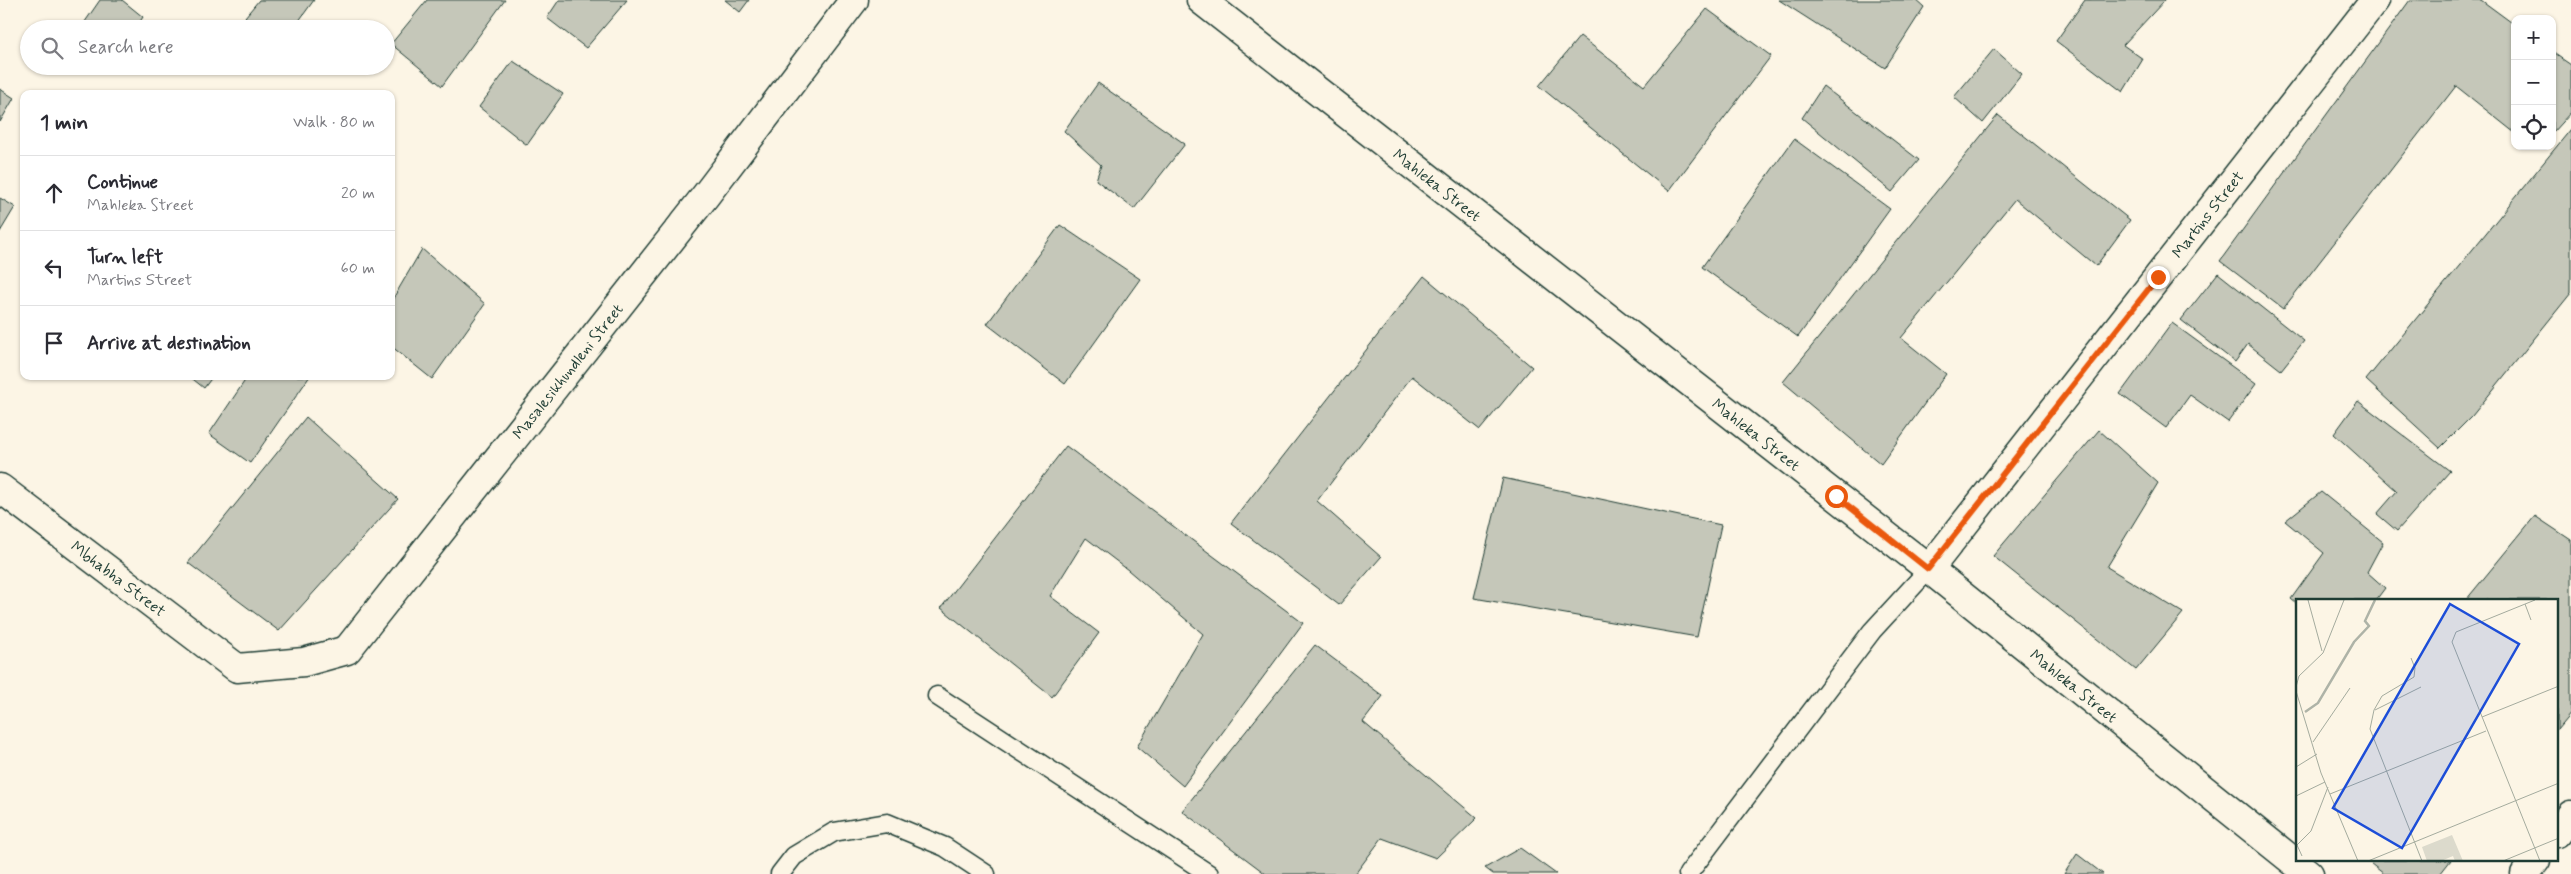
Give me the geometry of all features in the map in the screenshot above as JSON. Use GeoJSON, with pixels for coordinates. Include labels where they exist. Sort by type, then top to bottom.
{"type":"FeatureCollection","features":[{"type":"Feature","properties":{"kind":"street","name":"Masalesikhundleni Street"},"geometry":{"type":"LineString","coordinates":[[237,668],[304,662],[346,650],[700,203],[854,0]]}},
{"type":"Feature","properties":{"kind":"street","name":"Mahleka Street"},"geometry":{"type":"LineString","coordinates":[[1201,0],[1928,569],[2309,874]]}},
{"type":"Feature","properties":{"kind":"street","name":"Martins Street"},"geometry":{"type":"LineString","coordinates":[[1928,569],[2375,0]]}},
{"type":"Feature","properties":{"kind":"street","name":"Mbhabha Street"},"geometry":{"type":"LineString","coordinates":[[0,488],[237,668]]}},
{"type":"Feature","properties":{"kind":"street"},"geometry":{"type":"LineString","coordinates":[[2558,832],[2571,815]]}},
{"type":"Feature","properties":{"kind":"street"},"geometry":{"type":"LineString","coordinates":[[2526,874],[2535,862]]}},
{"type":"Feature","properties":{"kind":"lane"},"geometry":{"type":"LineString","coordinates":[[1688,874],[1872,630],[1928,569]]}},
{"type":"Feature","properties":{"kind":"lane"},"geometry":{"type":"LineString","coordinates":[[937,696],[1209,874]]}},
{"type":"Feature","properties":{"kind":"lane"},"geometry":{"type":"LineString","coordinates":[[780,874],[794,856],[834,832],[887,823],[945,846],[986,874]]}},
{"type":"Feature","properties":{"kind":"building"},"geometry":{"type":"Polygon","coordinates":[[[100,0],[122,0],[143,17],[141,20],[86,20],[100,0]]]}},
{"type":"Feature","properties":{"kind":"building"},"geometry":{"type":"Polygon","coordinates":[[[259,0],[314,0],[300,20],[249,20],[245,17],[259,0]]]}},
{"type":"Feature","properties":{"kind":"building"},"geometry":{"type":"Polygon","coordinates":[[[427,0],[505,0],[442,86],[395,47],[395,39],[427,0]]]}},
{"type":"Feature","properties":{"kind":"building"},"geometry":{"type":"Polygon","coordinates":[[[559,0],[627,0],[586,48],[547,18],[559,0]]]}},
{"type":"Feature","properties":{"kind":"building"},"geometry":{"type":"Polygon","coordinates":[[[725,0],[749,0],[740,12],[725,0]]]}},
{"type":"Feature","properties":{"kind":"building"},"geometry":{"type":"Polygon","coordinates":[[[1779,0],[1916,0],[1924,7],[1885,68],[1779,0]]]}},
{"type":"Feature","properties":{"kind":"building"},"geometry":{"type":"Polygon","coordinates":[[[2085,0],[2165,0],[2123,45],[2143,59],[2123,92],[2056,41],[2085,0]]]}},
{"type":"Feature","properties":{"kind":"building"},"geometry":{"type":"Polygon","coordinates":[[[2410,0],[2481,0],[2511,22],[2511,130],[2456,86],[2283,309],[2220,261],[2410,0]]]}},
{"type":"Feature","properties":{"kind":"building"},"geometry":{"type":"Polygon","coordinates":[[[1707,9],[1771,56],[1669,191],[1539,86],[1580,36],[1644,86],[1707,9]]]}},
{"type":"Feature","properties":{"kind":"building"},"geometry":{"type":"Polygon","coordinates":[[[1994,49],[2022,74],[1983,123],[1954,97],[1994,49]]]}},
{"type":"Feature","properties":{"kind":"building"},"geometry":{"type":"Polygon","coordinates":[[[2556,55],[2571,65],[2571,112],[2556,129],[2556,55]]]}},
{"type":"Feature","properties":{"kind":"building"},"geometry":{"type":"Polygon","coordinates":[[[513,61],[563,94],[527,145],[479,107],[513,61]]]}},
{"type":"Feature","properties":{"kind":"building"},"geometry":{"type":"Polygon","coordinates":[[[1098,83],[1185,144],[1134,209],[1096,180],[1101,165],[1064,131],[1098,83]]]}},
{"type":"Feature","properties":{"kind":"building"},"geometry":{"type":"Polygon","coordinates":[[[1823,86],[1919,160],[1892,192],[1802,118],[1823,86]]]}},
{"type":"Feature","properties":{"kind":"building"},"geometry":{"type":"Polygon","coordinates":[[[0,89],[14,98],[0,122],[0,89]]]}},
{"type":"Feature","properties":{"kind":"building"},"geometry":{"type":"Polygon","coordinates":[[[1998,115],[2130,220],[2096,266],[2015,199],[1901,338],[1946,374],[1881,464],[1783,382],[1998,115]]]}},
{"type":"Feature","properties":{"kind":"building"},"geometry":{"type":"Polygon","coordinates":[[[2571,129],[2571,293],[2472,416],[2440,448],[2366,380],[2554,150],[2556,150],[2556,147],[2571,129]]]}},
{"type":"Feature","properties":{"kind":"building"},"geometry":{"type":"Polygon","coordinates":[[[1794,139],[1890,209],[1798,337],[1702,267],[1794,139]]]}},
{"type":"Feature","properties":{"kind":"building"},"geometry":{"type":"Polygon","coordinates":[[[0,198],[15,207],[0,232],[0,198]]]}},
{"type":"Feature","properties":{"kind":"building"},"geometry":{"type":"Polygon","coordinates":[[[1060,225],[1140,279],[1065,384],[987,324],[1060,225]]]}},
{"type":"Feature","properties":{"kind":"building"},"geometry":{"type":"Polygon","coordinates":[[[422,249],[485,304],[432,379],[395,349],[395,295],[422,249]]]}},
{"type":"Feature","properties":{"kind":"building"},"geometry":{"type":"Polygon","coordinates":[[[2218,273],[2304,341],[2281,370],[2248,344],[2235,362],[2181,320],[2218,273]]]}},
{"type":"Feature","properties":{"kind":"building"},"geometry":{"type":"Polygon","coordinates":[[[1424,276],[1532,367],[1480,430],[1412,376],[1317,501],[1381,557],[1339,605],[1231,523],[1424,276]]]}},
{"type":"Feature","properties":{"kind":"building"},"geometry":{"type":"Polygon","coordinates":[[[2172,323],[2256,384],[2228,422],[2190,395],[2166,428],[2120,394],[2172,323]]]}},
{"type":"Feature","properties":{"kind":"building"},"geometry":{"type":"Polygon","coordinates":[[[194,380],[210,380],[204,388],[194,380]]]}},
{"type":"Feature","properties":{"kind":"building"},"geometry":{"type":"Polygon","coordinates":[[[245,380],[307,380],[250,463],[209,434],[245,380]]]}},
{"type":"Feature","properties":{"kind":"building"},"geometry":{"type":"Polygon","coordinates":[[[2358,401],[2450,471],[2397,531],[2377,514],[2397,491],[2334,434],[2358,401]]]}},
{"type":"Feature","properties":{"kind":"building"},"geometry":{"type":"Polygon","coordinates":[[[306,417],[398,499],[279,631],[188,563],[306,417]]]}},
{"type":"Feature","properties":{"kind":"building"},"geometry":{"type":"Polygon","coordinates":[[[2099,430],[2158,483],[2107,567],[2183,613],[2136,670],[1993,556],[2099,430]]]}},
{"type":"Feature","properties":{"kind":"building"},"geometry":{"type":"Polygon","coordinates":[[[1066,446],[1303,623],[1183,786],[1137,747],[1203,634],[1128,570],[1086,538],[1050,596],[1099,633],[1052,697],[941,608],[1066,446]]]}},
{"type":"Feature","properties":{"kind":"building"},"geometry":{"type":"Polygon","coordinates":[[[1503,478],[1721,525],[1697,637],[1474,598],[1503,478]]]}},
{"type":"Feature","properties":{"kind":"building"},"geometry":{"type":"Polygon","coordinates":[[[2321,492],[2383,542],[2367,572],[2385,588],[2377,599],[2296,599],[2296,603],[2291,599],[2324,553],[2285,521],[2321,492]]]}},
{"type":"Feature","properties":{"kind":"building"},"geometry":{"type":"Polygon","coordinates":[[[2535,516],[2571,540],[2571,713],[2558,729],[2558,599],[2467,599],[2535,516]]]}},
{"type":"Feature","properties":{"kind":"building"},"geometry":{"type":"Polygon","coordinates":[[[1315,645],[1383,696],[1363,722],[1477,818],[1436,858],[1382,838],[1355,874],[1266,874],[1182,811],[1315,645]]]}},
{"type":"Feature","properties":{"kind":"building"},"geometry":{"type":"Polygon","coordinates":[[[1520,848],[1556,874],[1493,874],[1485,868],[1520,848]]]}},
{"type":"Feature","properties":{"kind":"building"},"geometry":{"type":"Polygon","coordinates":[[[2077,854],[2103,874],[2064,874],[2077,854]]]}},
{"type":"Feature","properties":{"kind":"building"},"geometry":{"type":"Polygon","coordinates":[[[2369,862],[2449,862],[2440,874],[2384,874],[2369,862]]]}},
{"type":"Feature","properties":{"kind":"route"},"geometry":{"type":"LineString","coordinates":[[1836,496],[1928,569],[2158,277]]}}]}
